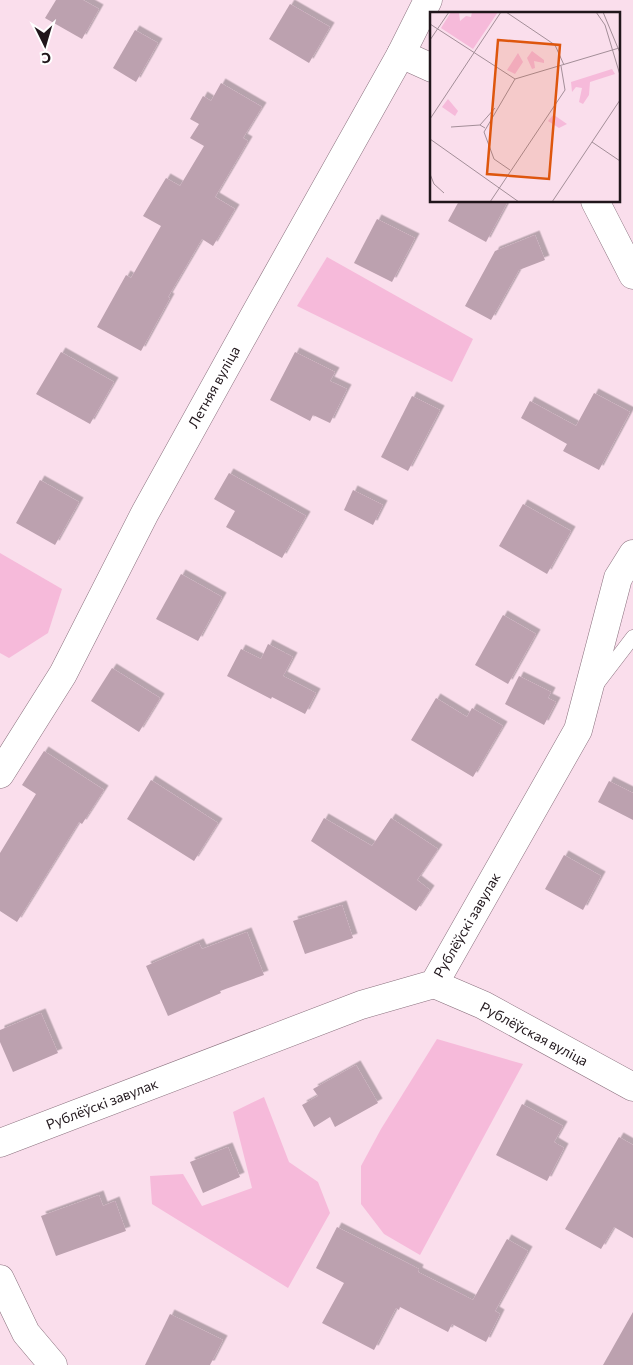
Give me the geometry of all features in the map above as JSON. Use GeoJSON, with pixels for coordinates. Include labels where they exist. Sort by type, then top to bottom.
{"type":"FeatureCollection","features":[{"type":"Feature","properties":{"kind":"street","name":"Летняя вуліца"},"geometry":{"type":"LineString","coordinates":[[0,774],[63,674],[145,513],[401,54],[428,0]]}},
{"type":"Feature","properties":{"kind":"street"},"geometry":{"type":"LineString","coordinates":[[401,54],[430,67]]}},
{"type":"Feature","properties":{"kind":"street"},"geometry":{"type":"LineString","coordinates":[[596,202],[633,275]]}},
{"type":"Feature","properties":{"kind":"street","name":"Рублёўскі завулак"},"geometry":{"type":"LineString","coordinates":[[0,1143],[361,1005],[434,984],[578,730],[618,578],[633,554]]}},
{"type":"Feature","properties":{"kind":"street","name":"Рублёўская вуліца"},"geometry":{"type":"LineString","coordinates":[[434,984],[483,1005],[633,1087]]}},
{"type":"Feature","properties":{"kind":"street"},"geometry":{"type":"LineString","coordinates":[[0,1279],[26,1333],[53,1365]]}},
{"type":"Feature","properties":{"kind":"lane"},"geometry":{"type":"LineString","coordinates":[[587,696],[633,637]]}},
{"type":"Feature","properties":{"kind":"shaded area"},"geometry":{"type":"Polygon","coordinates":[[[327,257],[473,339],[452,382],[297,306],[327,257]]]}},
{"type":"Feature","properties":{"kind":"shaded area"},"geometry":{"type":"Polygon","coordinates":[[[0,553],[62,589],[48,633],[9,658],[0,653],[0,553]]]}},
{"type":"Feature","properties":{"kind":"shaded area"},"geometry":{"type":"Polygon","coordinates":[[[437,1039],[523,1064],[420,1255],[384,1234],[361,1204],[361,1166],[381,1129],[437,1039]]]}},
{"type":"Feature","properties":{"kind":"shaded area"},"geometry":{"type":"Polygon","coordinates":[[[264,1097],[289,1162],[318,1182],[330,1213],[288,1288],[152,1204],[150,1176],[183,1174],[202,1206],[252,1188],[233,1112],[264,1097]]]}},
{"type":"Feature","properties":{"kind":"building"},"geometry":{"type":"Polygon","coordinates":[[[56,0],[83,0],[99,9],[82,39],[45,18],[56,0]]]}},
{"type":"Feature","properties":{"kind":"building"},"geometry":{"type":"Polygon","coordinates":[[[290,4],[330,27],[309,63],[269,39],[290,4]]]}},
{"type":"Feature","properties":{"kind":"building"},"geometry":{"type":"Polygon","coordinates":[[[135,30],[158,43],[136,82],[113,68],[135,30]]]}},
{"type":"Feature","properties":{"kind":"building"},"geometry":{"type":"Polygon","coordinates":[[[221,83],[262,107],[243,138],[248,141],[215,197],[235,209],[213,246],[202,239],[168,297],[170,298],[141,351],[97,327],[126,275],[131,278],[161,226],[143,216],[166,178],[180,186],[204,146],[190,138],[199,124],[190,119],[203,96],[211,101],[221,83]]]}},
{"type":"Feature","properties":{"kind":"building"},"geometry":{"type":"Polygon","coordinates":[[[458,202],[507,202],[486,242],[448,221],[458,202]]]}},
{"type":"Feature","properties":{"kind":"building"},"geometry":{"type":"Polygon","coordinates":[[[377,219],[415,238],[392,282],[354,263],[377,219]]]}},
{"type":"Feature","properties":{"kind":"building"},"geometry":{"type":"Polygon","coordinates":[[[535,235],[545,260],[519,270],[491,320],[465,306],[495,251],[535,235]]]}},
{"type":"Feature","properties":{"kind":"building"},"geometry":{"type":"Polygon","coordinates":[[[61,352],[114,382],[90,424],[36,394],[61,352]]]}},
{"type":"Feature","properties":{"kind":"building"},"geometry":{"type":"Polygon","coordinates":[[[295,352],[335,372],[330,381],[347,389],[330,423],[313,415],[310,421],[270,400],[295,352]]]}},
{"type":"Feature","properties":{"kind":"building"},"geometry":{"type":"Polygon","coordinates":[[[594,393],[630,412],[599,470],[563,451],[567,444],[521,418],[530,401],[576,426],[594,393]]]}},
{"type":"Feature","properties":{"kind":"building"},"geometry":{"type":"Polygon","coordinates":[[[412,396],[440,410],[408,471],[381,457],[412,396]]]}},
{"type":"Feature","properties":{"kind":"building"},"geometry":{"type":"Polygon","coordinates":[[[229,473],[306,516],[282,558],[226,527],[235,511],[214,499],[229,473]]]}},
{"type":"Feature","properties":{"kind":"building"},"geometry":{"type":"Polygon","coordinates":[[[40,480],[79,502],[55,545],[16,523],[40,480]]]}},
{"type":"Feature","properties":{"kind":"building"},"geometry":{"type":"Polygon","coordinates":[[[353,490],[383,505],[373,525],[344,510],[353,490]]]}},
{"type":"Feature","properties":{"kind":"building"},"geometry":{"type":"Polygon","coordinates":[[[523,504],[571,531],[547,574],[499,546],[523,504]]]}},
{"type":"Feature","properties":{"kind":"building"},"geometry":{"type":"Polygon","coordinates":[[[181,574],[222,597],[198,641],[156,619],[181,574]]]}},
{"type":"Feature","properties":{"kind":"building"},"geometry":{"type":"Polygon","coordinates":[[[503,615],[536,634],[508,684],[475,665],[503,615]]]}},
{"type":"Feature","properties":{"kind":"building"},"geometry":{"type":"Polygon","coordinates":[[[268,644],[293,657],[283,676],[316,693],[305,714],[227,676],[241,649],[261,659],[268,644]]]}},
{"type":"Feature","properties":{"kind":"building"},"geometry":{"type":"Polygon","coordinates":[[[112,668],[160,698],[139,732],[91,701],[112,668]]]}},
{"type":"Feature","properties":{"kind":"building"},"geometry":{"type":"Polygon","coordinates":[[[519,676],[551,692],[548,698],[556,702],[544,725],[505,704],[519,676]]]}},
{"type":"Feature","properties":{"kind":"building"},"geometry":{"type":"Polygon","coordinates":[[[436,698],[467,717],[472,708],[503,726],[473,777],[411,740],[436,698]]]}},
{"type":"Feature","properties":{"kind":"building"},"geometry":{"type":"Polygon","coordinates":[[[44,751],[104,790],[82,824],[79,822],[17,922],[0,911],[0,853],[36,794],[22,785],[44,751]]]}},
{"type":"Feature","properties":{"kind":"building"},"geometry":{"type":"Polygon","coordinates":[[[151,780],[218,823],[194,861],[127,819],[151,780]]]}},
{"type":"Feature","properties":{"kind":"building"},"geometry":{"type":"Polygon","coordinates":[[[609,781],[633,793],[633,820],[598,802],[609,781]]]}},
{"type":"Feature","properties":{"kind":"building"},"geometry":{"type":"Polygon","coordinates":[[[324,818],[372,846],[391,818],[438,849],[417,880],[430,890],[416,911],[311,841],[324,818]]]}},
{"type":"Feature","properties":{"kind":"building"},"geometry":{"type":"Polygon","coordinates":[[[564,855],[601,876],[583,910],[545,889],[564,855]]]}},
{"type":"Feature","properties":{"kind":"building"},"geometry":{"type":"Polygon","coordinates":[[[342,905],[353,938],[305,954],[293,921],[342,905]]]}},
{"type":"Feature","properties":{"kind":"building"},"geometry":{"type":"Polygon","coordinates":[[[247,932],[264,975],[220,991],[221,993],[168,1016],[146,966],[199,943],[202,949],[247,932]]]}},
{"type":"Feature","properties":{"kind":"building"},"geometry":{"type":"Polygon","coordinates":[[[41,1013],[58,1053],[13,1072],[0,1042],[0,1030],[41,1013]]]}},
{"type":"Feature","properties":{"kind":"building"},"geometry":{"type":"Polygon","coordinates":[[[356,1065],[378,1103],[335,1127],[330,1117],[314,1127],[302,1105],[318,1096],[313,1089],[356,1065]]]}},
{"type":"Feature","properties":{"kind":"building"},"geometry":{"type":"Polygon","coordinates":[[[522,1104],[563,1126],[554,1142],[564,1148],[547,1181],[496,1155],[522,1104]]]}},
{"type":"Feature","properties":{"kind":"building"},"geometry":{"type":"Polygon","coordinates":[[[619,1137],[633,1145],[633,1238],[614,1227],[601,1249],[565,1229],[619,1137]]]}},
{"type":"Feature","properties":{"kind":"building"},"geometry":{"type":"Polygon","coordinates":[[[228,1147],[240,1177],[203,1193],[190,1162],[228,1147]]]}},
{"type":"Feature","properties":{"kind":"building"},"geometry":{"type":"Polygon","coordinates":[[[99,1195],[103,1206],[115,1201],[126,1231],[56,1256],[41,1216],[99,1195]]]}},
{"type":"Feature","properties":{"kind":"building"},"geometry":{"type":"Polygon","coordinates":[[[337,1227],[419,1269],[418,1272],[473,1300],[507,1239],[528,1251],[495,1311],[500,1314],[486,1342],[452,1324],[448,1332],[400,1307],[399,1310],[396,1308],[374,1350],[322,1323],[344,1283],[316,1268],[337,1227]]]}},
{"type":"Feature","properties":{"kind":"building"},"geometry":{"type":"Polygon","coordinates":[[[633,1312],[633,1365],[603,1365],[633,1312]]]}},
{"type":"Feature","properties":{"kind":"building"},"geometry":{"type":"Polygon","coordinates":[[[170,1314],[223,1340],[210,1365],[145,1365],[170,1314]]]}}]}
